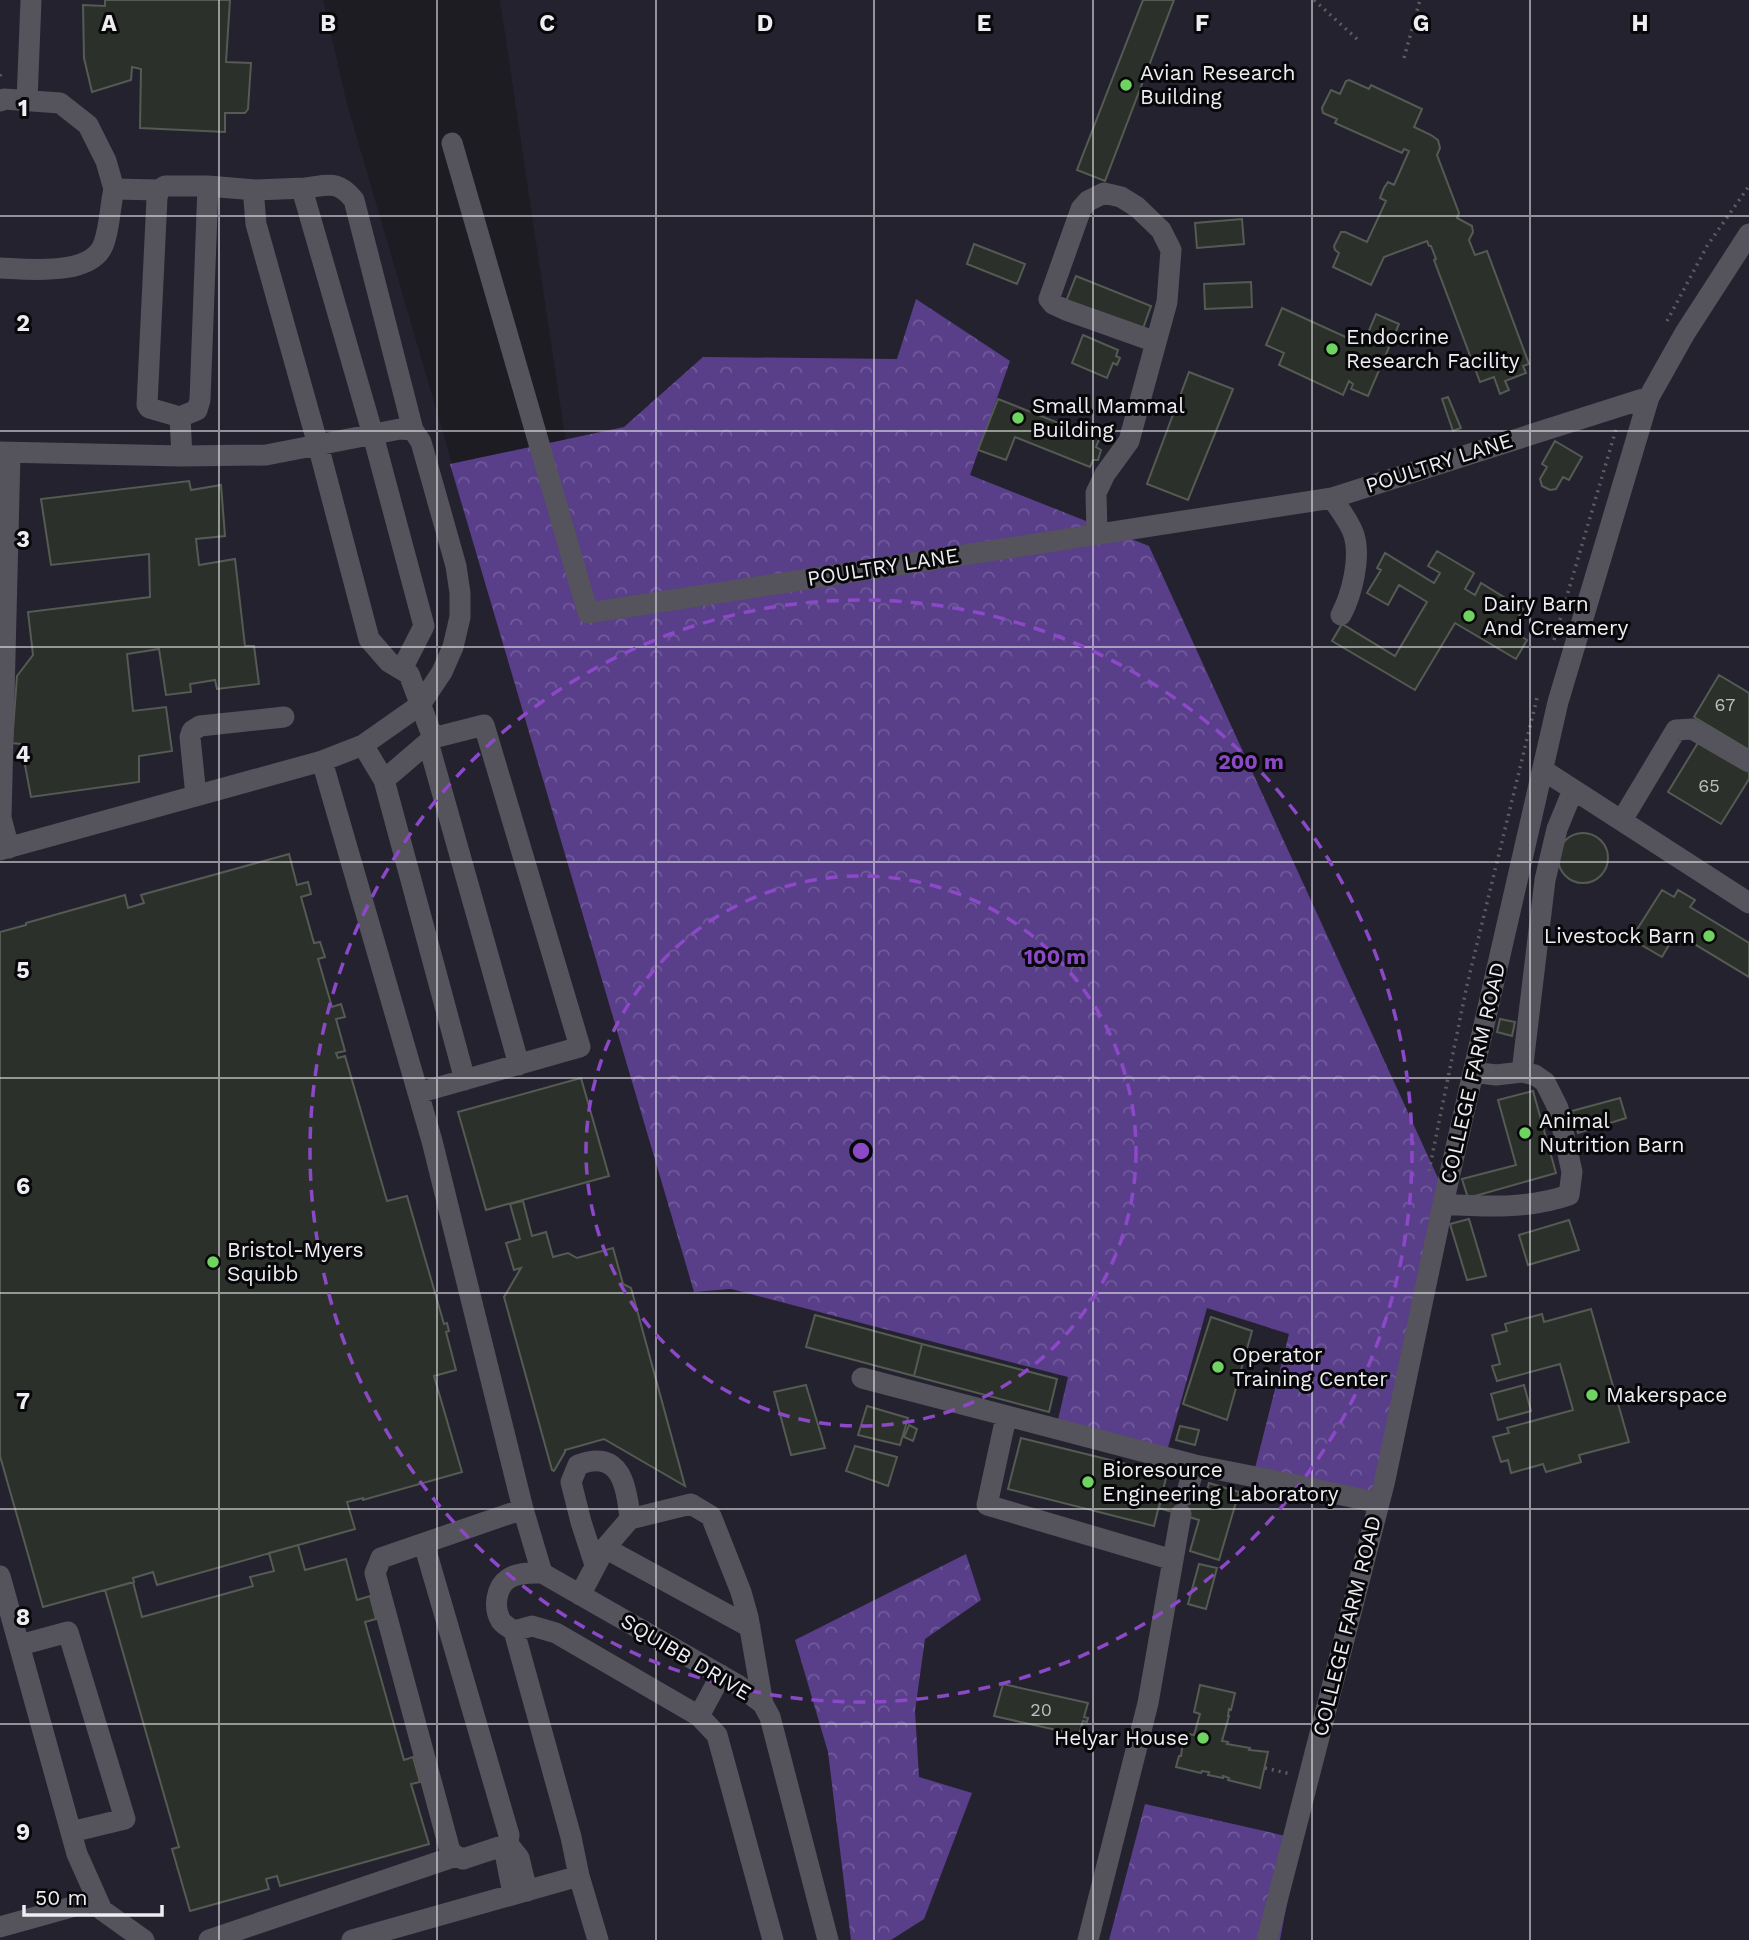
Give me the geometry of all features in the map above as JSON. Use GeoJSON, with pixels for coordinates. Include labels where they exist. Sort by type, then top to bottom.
{"type":"FeatureCollection","features":[{"type":"Feature","properties":{"kind":"street"},"geometry":{"type":"LineString","coordinates":[[27,101],[32,0]]}},
{"type":"Feature","properties":{"kind":"street"},"geometry":{"type":"LineString","coordinates":[[0,101],[4,99],[60,103],[88,125],[106,161],[114,189],[104,245],[89,261],[57,269],[0,268]]}},
{"type":"Feature","properties":{"kind":"street","name":"POULTRY LANE"},"geometry":{"type":"LineString","coordinates":[[452,143],[588,612],[1332,498],[1649,397]]}},
{"type":"Feature","properties":{"kind":"street"},"geometry":{"type":"LineString","coordinates":[[208,186],[200,400],[197,410],[180,417],[149,408],[147,405],[159,190],[164,186],[208,186],[255,190],[334,184],[346,190],[354,200],[413,430],[421,442],[456,566],[460,617],[453,647],[442,672],[420,705],[363,745],[322,761],[5,849],[1,818],[5,452],[266,455],[400,429],[413,430]]}},
{"type":"Feature","properties":{"kind":"street"},"geometry":{"type":"LineString","coordinates":[[306,188],[304,196],[373,435],[424,626],[402,669]]}},
{"type":"Feature","properties":{"kind":"street"},"geometry":{"type":"LineString","coordinates":[[114,189],[159,190]]}},
{"type":"Feature","properties":{"kind":"street"},"geometry":{"type":"LineString","coordinates":[[255,190],[256,224],[369,639],[389,662],[410,674],[431,740],[519,1065]]}},
{"type":"Feature","properties":{"kind":"street"},"geometry":{"type":"LineString","coordinates":[[1097,534],[1096,493],[1105,474],[1129,441],[1167,303],[1171,250],[1161,230],[1137,207],[1121,197],[1104,193],[1088,201],[1081,209],[1049,299],[1066,310],[1156,342]]}},
{"type":"Feature","properties":{"kind":"street","name":"COLLEGE FARM ROAD"},"geometry":{"type":"LineString","coordinates":[[1267,1940],[1379,1503],[1443,1204],[1558,702],[1649,397],[1685,333],[1749,234]]}},
{"type":"Feature","properties":{"kind":"street"},"geometry":{"type":"LineString","coordinates":[[180,417],[182,456]]}},
{"type":"Feature","properties":{"kind":"street"},"geometry":{"type":"LineString","coordinates":[[1332,498],[1354,534],[1356,549],[1352,591],[1341,615]]}},
{"type":"Feature","properties":{"kind":"street"},"geometry":{"type":"LineString","coordinates":[[196,796],[190,737],[192,731],[200,726],[284,717]]}},
{"type":"Feature","properties":{"kind":"street"},"geometry":{"type":"LineString","coordinates":[[384,780],[431,740],[484,725],[580,1047],[418,1093]]}},
{"type":"Feature","properties":{"kind":"street"},"geometry":{"type":"LineString","coordinates":[[1622,820],[1676,730],[1692,729],[1749,762]]}},
{"type":"Feature","properties":{"kind":"street"},"geometry":{"type":"LineString","coordinates":[[363,745],[384,780],[465,1080]]}},
{"type":"Feature","properties":{"kind":"street"},"geometry":{"type":"LineString","coordinates":[[322,761],[432,1141],[523,1509],[542,1573],[522,1573],[508,1579],[498,1591],[497,1608],[501,1622],[514,1631],[598,1940]]}},
{"type":"Feature","properties":{"kind":"street"},"geometry":{"type":"LineString","coordinates":[[1542,770],[1746,894]]}},
{"type":"Feature","properties":{"kind":"street"},"geometry":{"type":"LineString","coordinates":[[1522,1072],[1545,880],[1557,829],[1573,790]]}},
{"type":"Feature","properties":{"kind":"street"},"geometry":{"type":"LineString","coordinates":[[1443,1204],[1486,1207],[1523,1205],[1569,1195],[1572,1172],[1558,1108],[1545,1082],[1535,1074],[1522,1072],[1473,1072]]}},
{"type":"Feature","properties":{"kind":"street"},"geometry":{"type":"LineString","coordinates":[[862,1378],[1195,1465],[1379,1503]]}},
{"type":"Feature","properties":{"kind":"street"},"geometry":{"type":"LineString","coordinates":[[1006,1417],[987,1505],[1173,1560]]}},
{"type":"Feature","properties":{"kind":"street"},"geometry":{"type":"LineString","coordinates":[[630,1519],[627,1491],[619,1471],[605,1462],[590,1460],[578,1465],[571,1482],[581,1522],[600,1556],[750,1627]]}},
{"type":"Feature","properties":{"kind":"street"},"geometry":{"type":"LineString","coordinates":[[1088,1940],[1148,1703],[1173,1560],[1195,1465]]}},
{"type":"Feature","properties":{"kind":"street"},"geometry":{"type":"LineString","coordinates":[[580,1595],[600,1556],[630,1519],[691,1504],[710,1516],[741,1592],[763,1704]]}},
{"type":"Feature","properties":{"kind":"street"},"geometry":{"type":"LineString","coordinates":[[508,1844],[463,1859],[450,1851],[375,1573],[381,1558],[523,1509]]}},
{"type":"Feature","properties":{"kind":"street"},"geometry":{"type":"LineString","coordinates":[[424,1544],[509,1835],[506,1858],[520,1892]]}},
{"type":"Feature","properties":{"kind":"street","name":"SQUIBB DRIVE"},"geometry":{"type":"LineString","coordinates":[[542,1573],[749,1691],[763,1704],[770,1717],[828,1940]]}},
{"type":"Feature","properties":{"kind":"street"},"geometry":{"type":"LineString","coordinates":[[0,1576],[77,1854],[102,1910],[144,1940]]}},
{"type":"Feature","properties":{"kind":"street"},"geometry":{"type":"LineString","coordinates":[[514,1631],[532,1626],[556,1633],[699,1716],[717,1735],[773,1940]]}},
{"type":"Feature","properties":{"kind":"street"},"geometry":{"type":"LineString","coordinates":[[20,1646],[68,1632],[125,1819],[71,1832]]}},
{"type":"Feature","properties":{"kind":"street"},"geometry":{"type":"LineString","coordinates":[[699,1716],[721,1675]]}},
{"type":"Feature","properties":{"kind":"street"},"geometry":{"type":"LineString","coordinates":[[209,1940],[456,1856]]}},
{"type":"Feature","properties":{"kind":"street"},"geometry":{"type":"LineString","coordinates":[[352,1940],[579,1876]]}},
{"type":"Feature","properties":{"kind":"street"},"geometry":{"type":"LineString","coordinates":[[0,1927],[97,1900]]}},
{"type":"Feature","properties":{"kind":"path"},"geometry":{"type":"LineString","coordinates":[[1314,0],[1357,39]]}},
{"type":"Feature","properties":{"kind":"path"},"geometry":{"type":"LineString","coordinates":[[1404,58],[1420,0]]}},
{"type":"Feature","properties":{"kind":"shaded area"},"geometry":{"type":"Polygon","coordinates":[[[0,0],[323,0],[347,104],[691,1282],[500,0],[1749,0],[1749,1940],[0,1940],[0,0]]]}},
{"type":"Feature","properties":{"kind":"green space"},"geometry":{"type":"Polygon","coordinates":[[[916,299],[1010,361],[970,475],[1149,546],[1448,1200],[1386,1501],[1255,1468],[1289,1334],[1207,1308],[1167,1451],[1057,1424],[1068,1377],[731,1289],[694,1292],[450,464],[624,427],[703,357],[897,359],[916,299]]]}},
{"type":"Feature","properties":{"kind":"green space"},"geometry":{"type":"Polygon","coordinates":[[[966,1554],[981,1600],[925,1639],[915,1711],[919,1777],[972,1793],[924,1919],[891,1940],[851,1940],[828,1752],[795,1640],[966,1554]]]}},
{"type":"Feature","properties":{"kind":"green space"},"geometry":{"type":"Polygon","coordinates":[[[1145,1804],[1299,1839],[1280,1940],[1109,1940],[1145,1804]]]}},
{"type":"Feature","properties":{"kind":"building"},"geometry":{"type":"Polygon","coordinates":[[[105,0],[230,0],[226,62],[251,63],[248,109],[245,113],[225,113],[225,132],[140,128],[141,69],[132,67],[131,80],[92,92],[84,58],[83,5],[105,6],[105,0]]]}},
{"type":"Feature","properties":{"kind":"building","name":"Avian Research Building"},"geometry":{"type":"Polygon","coordinates":[[[1143,0],[1174,0],[1105,181],[1077,170],[1143,0]]]}},
{"type":"Feature","properties":{"kind":"building"},"geometry":{"type":"Polygon","coordinates":[[[1349,80],[1369,89],[1371,85],[1422,109],[1414,127],[1438,140],[1440,148],[1437,155],[1459,213],[1457,218],[1472,226],[1473,232],[1469,240],[1475,255],[1487,251],[1529,364],[1523,366],[1526,373],[1505,381],[1509,390],[1500,394],[1494,377],[1480,382],[1427,241],[1384,257],[1371,285],[1333,267],[1339,253],[1334,246],[1341,232],[1367,242],[1386,201],[1380,198],[1384,188],[1388,182],[1394,185],[1409,151],[1404,149],[1402,153],[1335,123],[1337,119],[1323,113],[1322,108],[1331,90],[1340,94],[1349,80]]]}},
{"type":"Feature","properties":{"kind":"building"},"geometry":{"type":"Polygon","coordinates":[[[1242,219],[1244,244],[1197,248],[1195,223],[1242,219]]]}},
{"type":"Feature","properties":{"kind":"building"},"geometry":{"type":"Polygon","coordinates":[[[974,244],[1025,264],[1017,284],[967,264],[974,244]]]}},
{"type":"Feature","properties":{"kind":"building"},"geometry":{"type":"Polygon","coordinates":[[[1076,276],[1151,306],[1141,334],[1065,304],[1076,276]]]}},
{"type":"Feature","properties":{"kind":"building"},"geometry":{"type":"Polygon","coordinates":[[[1251,282],[1252,307],[1205,309],[1204,284],[1251,282]]]}},
{"type":"Feature","properties":{"kind":"building","name":"Endocrine Research Facility"},"geometry":{"type":"Polygon","coordinates":[[[1282,308],[1363,345],[1376,314],[1399,324],[1368,396],[1351,389],[1353,384],[1349,381],[1343,395],[1279,365],[1284,353],[1266,345],[1282,308]]]}},
{"type":"Feature","properties":{"kind":"building"},"geometry":{"type":"Polygon","coordinates":[[[1083,335],[1118,350],[1116,356],[1120,358],[1117,365],[1113,363],[1107,378],[1072,363],[1083,335]]]}},
{"type":"Feature","properties":{"kind":"building"},"geometry":{"type":"Polygon","coordinates":[[[1189,372],[1233,389],[1188,500],[1147,484],[1189,372]]]}},
{"type":"Feature","properties":{"kind":"building"},"geometry":{"type":"Polygon","coordinates":[[[1448,397],[1461,428],[1453,431],[1442,399],[1448,397]]]}},
{"type":"Feature","properties":{"kind":"building","name":"Small Mammal Building"},"geometry":{"type":"Polygon","coordinates":[[[998,399],[1099,439],[1096,447],[1101,450],[1098,460],[1093,460],[1090,467],[1015,437],[1006,460],[978,450],[998,399]]]}},
{"type":"Feature","properties":{"kind":"building"},"geometry":{"type":"Polygon","coordinates":[[[1555,441],[1582,457],[1569,480],[1563,477],[1556,489],[1550,490],[1542,486],[1540,479],[1547,467],[1542,464],[1555,441]]]}},
{"type":"Feature","properties":{"kind":"building"},"geometry":{"type":"Polygon","coordinates":[[[189,481],[191,490],[221,485],[225,536],[196,539],[199,565],[235,559],[245,646],[254,646],[259,684],[217,689],[215,680],[190,684],[191,692],[166,695],[159,649],[127,654],[133,711],[166,707],[172,751],[139,756],[139,782],[31,797],[21,744],[12,743],[17,676],[33,655],[28,612],[150,597],[149,554],[51,565],[41,499],[189,481]]]}},
{"type":"Feature","properties":{"kind":"building","name":"Dairy Barn And Creamery"},"geometry":{"type":"Polygon","coordinates":[[[1437,551],[1474,573],[1465,589],[1475,595],[1481,583],[1523,609],[1511,630],[1527,640],[1516,659],[1455,623],[1415,690],[1332,641],[1342,624],[1395,656],[1427,602],[1399,585],[1388,605],[1367,593],[1381,570],[1377,568],[1385,553],[1434,583],[1440,573],[1428,566],[1437,551]]]}},
{"type":"Feature","properties":{"kind":"building"},"geometry":{"type":"Polygon","coordinates":[[[1719,675],[1749,693],[1749,750],[1694,717],[1719,675]]]}},
{"type":"Feature","properties":{"kind":"building"},"geometry":{"type":"Polygon","coordinates":[[[1699,741],[1749,771],[1749,779],[1721,824],[1668,792],[1699,741]]]}},
{"type":"Feature","properties":{"kind":"building"},"geometry":{"type":"Polygon","coordinates":[[[1583,833],[1601,840],[1608,858],[1601,876],[1583,883],[1565,876],[1558,858],[1565,840],[1583,833]]]}},
{"type":"Feature","properties":{"kind":"building","name":"Bristol-Myers Squibb"},"geometry":{"type":"Polygon","coordinates":[[[289,854],[297,885],[308,882],[311,894],[301,897],[314,943],[320,942],[325,957],[318,959],[332,1007],[341,1004],[345,1017],[336,1019],[345,1051],[336,1053],[338,1058],[345,1056],[387,1201],[407,1196],[444,1324],[447,1323],[449,1331],[446,1332],[456,1370],[434,1376],[462,1472],[363,1500],[347,1502],[355,1529],[157,1585],[153,1572],[133,1578],[134,1582],[43,1607],[0,1456],[0,932],[125,895],[128,908],[144,903],[141,895],[289,854]]]}},
{"type":"Feature","properties":{"kind":"building","name":"Livestock Barn"},"geometry":{"type":"Polygon","coordinates":[[[1662,890],[1674,897],[1678,890],[1695,900],[1690,907],[1749,943],[1749,977],[1676,933],[1662,957],[1631,939],[1662,890]]]}},
{"type":"Feature","properties":{"kind":"building"},"geometry":{"type":"Polygon","coordinates":[[[1500,1019],[1515,1022],[1512,1036],[1497,1032],[1500,1019]]]}},
{"type":"Feature","properties":{"kind":"building"},"geometry":{"type":"Polygon","coordinates":[[[581,1078],[609,1176],[486,1210],[458,1112],[581,1078]]]}},
{"type":"Feature","properties":{"kind":"building","name":"Animal Nutrition Barn"},"geometry":{"type":"Polygon","coordinates":[[[1533,1091],[1556,1173],[1468,1198],[1462,1179],[1516,1165],[1498,1100],[1533,1091]]]}},
{"type":"Feature","properties":{"kind":"building"},"geometry":{"type":"Polygon","coordinates":[[[1620,1098],[1626,1118],[1578,1133],[1572,1111],[1620,1098]]]}},
{"type":"Feature","properties":{"kind":"building"},"geometry":{"type":"Polygon","coordinates":[[[523,1201],[532,1236],[546,1232],[553,1257],[568,1253],[577,1258],[613,1248],[623,1284],[631,1288],[685,1486],[604,1439],[565,1450],[554,1471],[552,1470],[504,1297],[521,1268],[514,1270],[506,1243],[520,1239],[510,1204],[523,1201]]]}},
{"type":"Feature","properties":{"kind":"building"},"geometry":{"type":"Polygon","coordinates":[[[1469,1219],[1486,1276],[1467,1280],[1450,1224],[1469,1219]]]}},
{"type":"Feature","properties":{"kind":"building","name":"Animal Nutrition Barn"},"geometry":{"type":"Polygon","coordinates":[[[1569,1220],[1579,1250],[1528,1265],[1519,1235],[1569,1220]]]}},
{"type":"Feature","properties":{"kind":"building","name":"Makerspace"},"geometry":{"type":"Polygon","coordinates":[[[1591,1309],[1629,1442],[1579,1455],[1581,1462],[1546,1472],[1543,1464],[1511,1473],[1508,1460],[1501,1462],[1493,1437],[1509,1433],[1507,1428],[1573,1410],[1560,1364],[1497,1381],[1492,1366],[1500,1364],[1492,1335],[1507,1331],[1505,1324],[1542,1314],[1544,1322],[1591,1309]]]}},
{"type":"Feature","properties":{"kind":"building"},"geometry":{"type":"Polygon","coordinates":[[[815,1315],[922,1344],[914,1376],[806,1347],[815,1315]]]}},
{"type":"Feature","properties":{"kind":"building","name":"Operator Training Center"},"geometry":{"type":"Polygon","coordinates":[[[1211,1317],[1252,1331],[1227,1420],[1183,1404],[1211,1317]]]}},
{"type":"Feature","properties":{"kind":"building"},"geometry":{"type":"Polygon","coordinates":[[[922,1344],[1057,1379],[1049,1412],[914,1376],[922,1344]]]}},
{"type":"Feature","properties":{"kind":"building"},"geometry":{"type":"Polygon","coordinates":[[[806,1385],[825,1448],[791,1455],[774,1392],[806,1385]]]}},
{"type":"Feature","properties":{"kind":"building"},"geometry":{"type":"Polygon","coordinates":[[[1524,1385],[1531,1411],[1498,1420],[1491,1394],[1524,1385]]]}},
{"type":"Feature","properties":{"kind":"building"},"geometry":{"type":"Polygon","coordinates":[[[867,1406],[908,1418],[900,1445],[858,1435],[867,1406]]]}},
{"type":"Feature","properties":{"kind":"building"},"geometry":{"type":"Polygon","coordinates":[[[909,1425],[917,1429],[913,1441],[904,1437],[909,1425]]]}},
{"type":"Feature","properties":{"kind":"building"},"geometry":{"type":"Polygon","coordinates":[[[1180,1426],[1199,1430],[1195,1445],[1176,1440],[1180,1426]]]}},
{"type":"Feature","properties":{"kind":"building","name":"Bioresource Engineering Laboratory"},"geometry":{"type":"Polygon","coordinates":[[[1021,1438],[1167,1474],[1154,1526],[1008,1489],[1021,1438]]]}},
{"type":"Feature","properties":{"kind":"building"},"geometry":{"type":"Polygon","coordinates":[[[855,1446],[897,1457],[888,1486],[846,1471],[855,1446]]]}},
{"type":"Feature","properties":{"kind":"building"},"geometry":{"type":"Polygon","coordinates":[[[1209,1483],[1239,1492],[1219,1560],[1190,1551],[1199,1520],[1159,1508],[1164,1489],[1204,1501],[1209,1483]]]}},
{"type":"Feature","properties":{"kind":"building"},"geometry":{"type":"Polygon","coordinates":[[[298,1545],[305,1570],[346,1559],[357,1600],[370,1596],[376,1619],[365,1622],[404,1760],[413,1757],[420,1782],[411,1784],[429,1844],[280,1886],[277,1876],[266,1879],[269,1889],[190,1911],[172,1849],[179,1847],[105,1590],[133,1582],[142,1617],[253,1586],[250,1577],[274,1571],[269,1553],[298,1545]]]}},
{"type":"Feature","properties":{"kind":"building"},"geometry":{"type":"Polygon","coordinates":[[[1199,1564],[1217,1568],[1206,1609],[1188,1604],[1199,1564]]]}},
{"type":"Feature","properties":{"kind":"building"},"geometry":{"type":"Polygon","coordinates":[[[1003,1684],[1088,1703],[1084,1717],[1088,1718],[1087,1722],[1083,1721],[1079,1735],[994,1716],[1003,1684]]]}},
{"type":"Feature","properties":{"kind":"building","name":"Helyar House"},"geometry":{"type":"Polygon","coordinates":[[[1200,1685],[1235,1693],[1222,1741],[1250,1748],[1249,1750],[1268,1752],[1260,1788],[1228,1780],[1229,1778],[1223,1776],[1208,1775],[1209,1772],[1201,1773],[1176,1767],[1181,1756],[1184,1733],[1194,1735],[1200,1714],[1194,1712],[1200,1685]]]}},
{"type":"Feature","properties":{"kind":"place","name":"Avian Research Building"},"geometry":{"type":"Point","coordinates":[1126,85]}},
{"type":"Feature","properties":{"kind":"place","name":"Endocrine Research Facility"},"geometry":{"type":"Point","coordinates":[1332,349]}},
{"type":"Feature","properties":{"kind":"place","name":"Small Mammal Building"},"geometry":{"type":"Point","coordinates":[1018,418]}},
{"type":"Feature","properties":{"kind":"place","name":"Dairy Barn And Creamery"},"geometry":{"type":"Point","coordinates":[1469,616]}},
{"type":"Feature","properties":{"kind":"place","name":"Livestock Barn"},"geometry":{"type":"Point","coordinates":[1709,936]}},
{"type":"Feature","properties":{"kind":"place","name":"Animal Nutrition Barn"},"geometry":{"type":"Point","coordinates":[1525,1133]}},
{"type":"Feature","properties":{"kind":"place","name":"Bristol-Myers Squibb"},"geometry":{"type":"Point","coordinates":[213,1262]}},
{"type":"Feature","properties":{"kind":"place","name":"Operator Training Center"},"geometry":{"type":"Point","coordinates":[1218,1367]}},
{"type":"Feature","properties":{"kind":"place","name":"Makerspace"},"geometry":{"type":"Point","coordinates":[1592,1395]}},
{"type":"Feature","properties":{"kind":"place","name":"Bioresource Engineering Laboratory"},"geometry":{"type":"Point","coordinates":[1088,1482]}},
{"type":"Feature","properties":{"kind":"place","name":"Helyar House"},"geometry":{"type":"Point","coordinates":[1203,1738]}}]}
